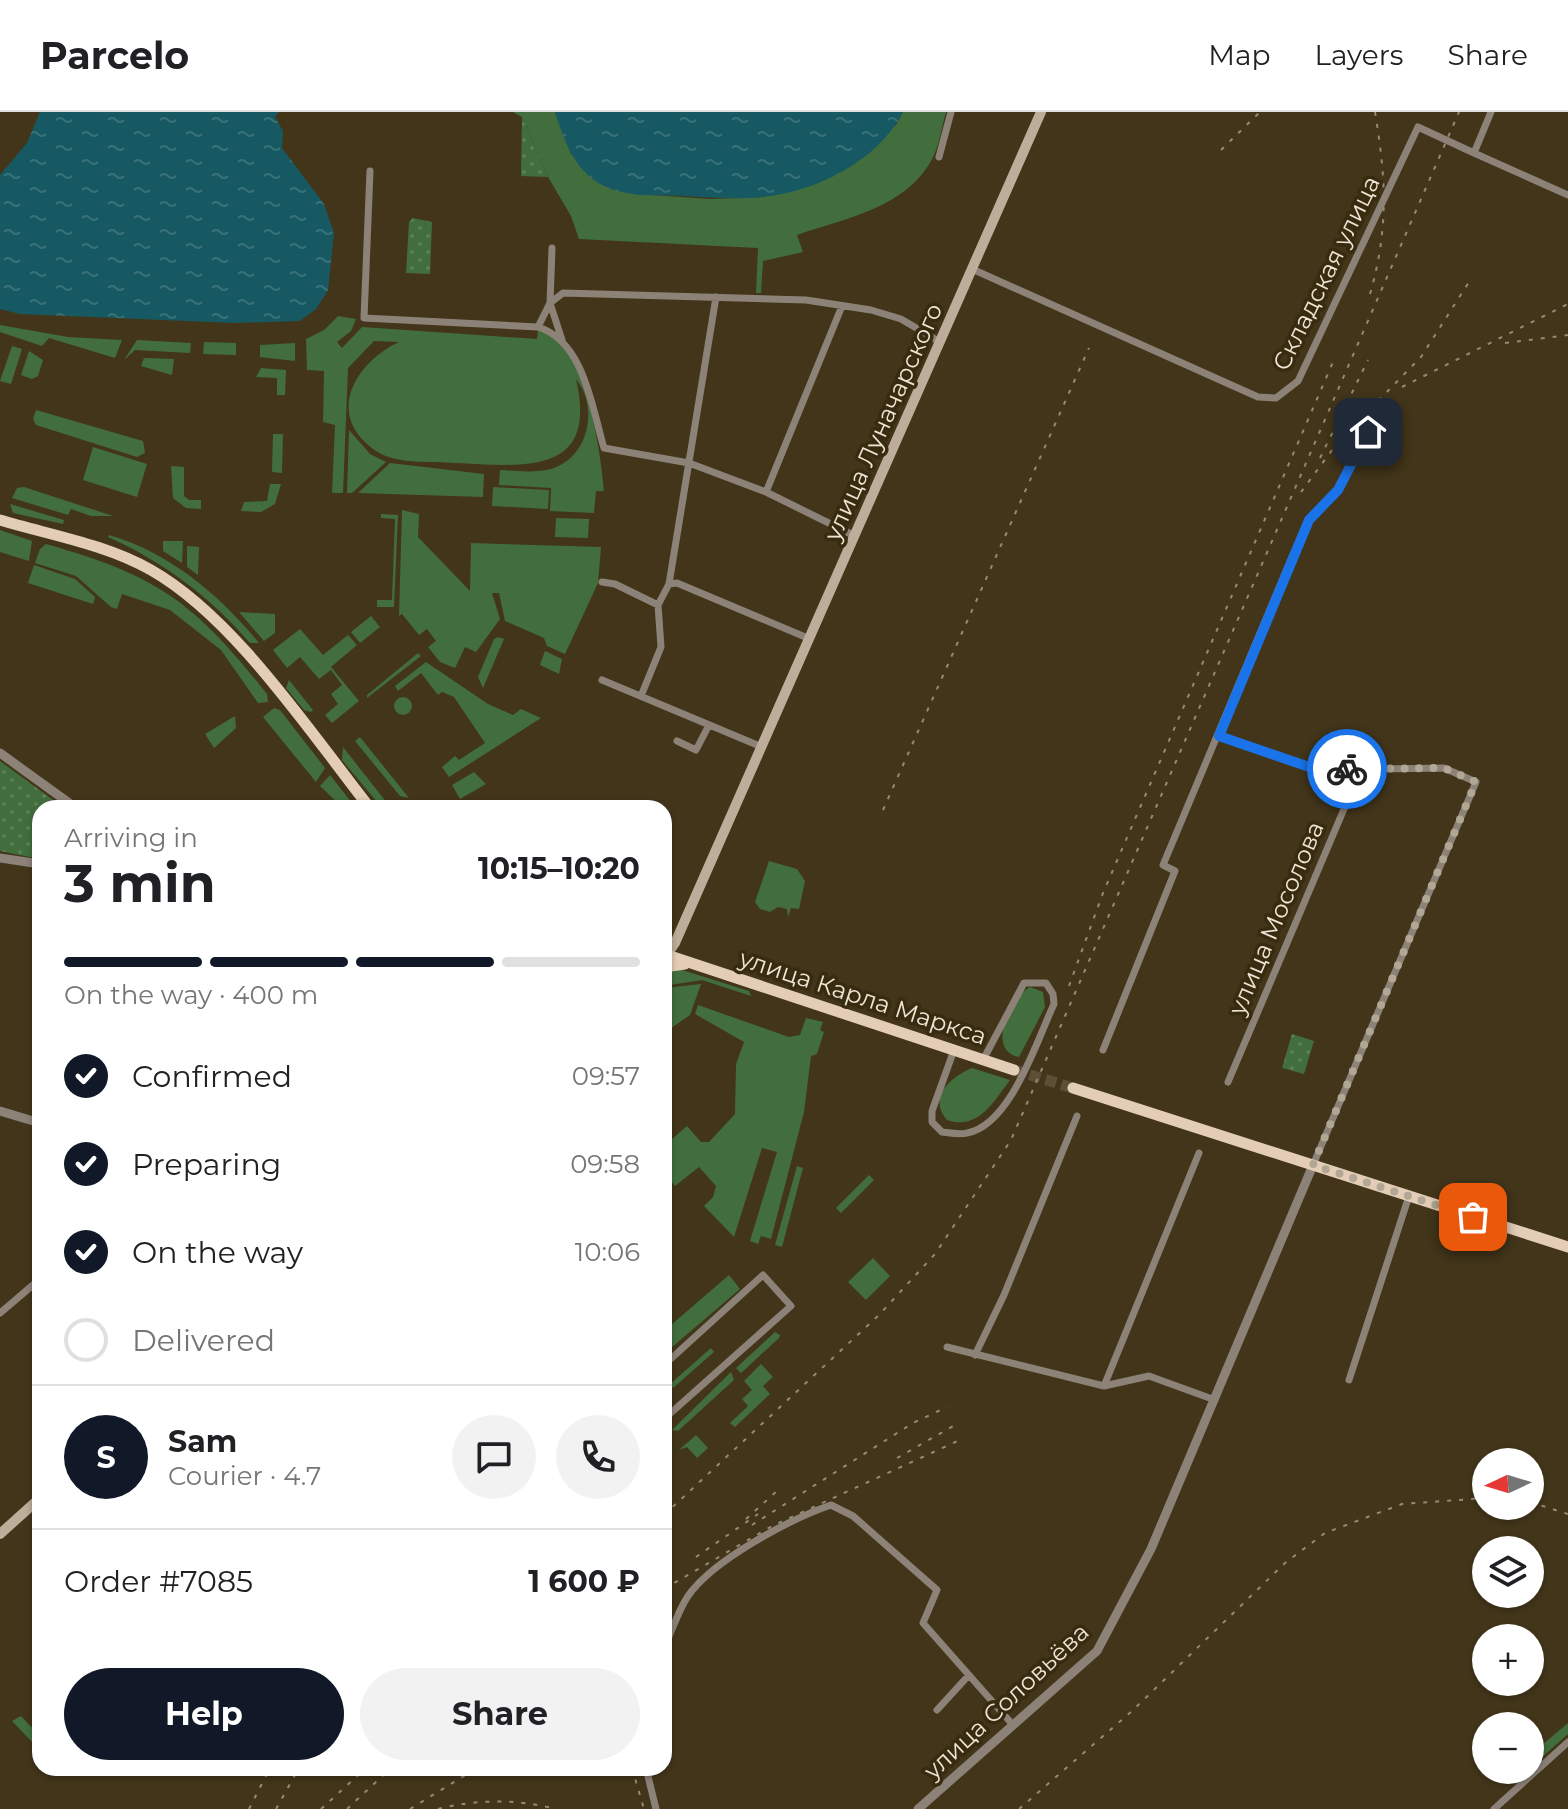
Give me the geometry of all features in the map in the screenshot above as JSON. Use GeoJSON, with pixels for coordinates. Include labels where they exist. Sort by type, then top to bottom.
{"type":"FeatureCollection","features":[{"type":"Feature","properties":{"kind":"main road","name":"улица Луначарского"},"geometry":{"type":"LineString","coordinates":[[672,944],[810,639],[1041,112]]}},
{"type":"Feature","properties":{"kind":"main road"},"geometry":{"type":"LineString","coordinates":[[0,520],[129,559],[191,598],[229,633],[364,800]]}},
{"type":"Feature","properties":{"kind":"main road","name":"улица Карла Маркса"},"geometry":{"type":"LineString","coordinates":[[672,960],[698,966],[1014,1070]]}},
{"type":"Feature","properties":{"kind":"main road"},"geometry":{"type":"LineString","coordinates":[[1073,1088],[1568,1247]]}},
{"type":"Feature","properties":{"kind":"main road"},"geometry":{"type":"LineString","coordinates":[[0,1534],[32,1505]]}},
{"type":"Feature","properties":{"kind":"street"},"geometry":{"type":"LineString","coordinates":[[939,157],[951,112]]}},
{"type":"Feature","properties":{"kind":"street"},"geometry":{"type":"LineString","coordinates":[[1491,112],[1474,153],[1568,195]]}},
{"type":"Feature","properties":{"kind":"street","name":"Складская улица"},"geometry":{"type":"LineString","coordinates":[[972,269],[1258,397],[1276,398],[1298,381],[1418,127],[1474,153]]}},
{"type":"Feature","properties":{"kind":"street"},"geometry":{"type":"LineString","coordinates":[[370,171],[364,318],[538,327],[551,331],[562,341]]}},
{"type":"Feature","properties":{"kind":"street"},"geometry":{"type":"LineString","coordinates":[[552,248],[550,303],[562,341],[582,373],[604,448],[689,463],[766,492],[855,536]]}},
{"type":"Feature","properties":{"kind":"street"},"geometry":{"type":"LineString","coordinates":[[538,327],[550,303],[563,293],[780,297],[901,319],[940,342]]}},
{"type":"Feature","properties":{"kind":"street"},"geometry":{"type":"LineString","coordinates":[[641,696],[661,647],[658,605],[669,584],[716,297]]}},
{"type":"Feature","properties":{"kind":"street"},"geometry":{"type":"LineString","coordinates":[[766,492],[842,306]]}},
{"type":"Feature","properties":{"kind":"street"},"geometry":{"type":"LineString","coordinates":[[1103,1050],[1175,871],[1163,865],[1309,520],[1338,490],[1377,412]]}},
{"type":"Feature","properties":{"kind":"street"},"geometry":{"type":"LineString","coordinates":[[602,582],[615,584],[658,605]]}},
{"type":"Feature","properties":{"kind":"street"},"geometry":{"type":"LineString","coordinates":[[669,584],[677,583],[810,639]]}},
{"type":"Feature","properties":{"kind":"street"},"geometry":{"type":"LineString","coordinates":[[602,680],[762,747]]}},
{"type":"Feature","properties":{"kind":"street"},"geometry":{"type":"LineString","coordinates":[[677,741],[696,750],[709,725]]}},
{"type":"Feature","properties":{"kind":"street"},"geometry":{"type":"LineString","coordinates":[[1219,736],[1318,770],[1444,768],[1476,782],[1313,1165]]}},
{"type":"Feature","properties":{"kind":"street"},"geometry":{"type":"LineString","coordinates":[[0,753],[65,800]]}},
{"type":"Feature","properties":{"kind":"street","name":"улица Мосолова"},"geometry":{"type":"LineString","coordinates":[[1228,1082],[1361,769]]}},
{"type":"Feature","properties":{"kind":"street"},"geometry":{"type":"LineString","coordinates":[[0,858],[32,863]]}},
{"type":"Feature","properties":{"kind":"street"},"geometry":{"type":"LineString","coordinates":[[954,1050],[932,1111],[932,1122],[942,1132],[967,1134],[990,1120],[1014,1092],[1054,1004],[1053,994],[1046,983],[1024,983],[983,1060]]}},
{"type":"Feature","properties":{"kind":"street"},"geometry":{"type":"LineString","coordinates":[[0,1111],[32,1121]]}},
{"type":"Feature","properties":{"kind":"street"},"geometry":{"type":"LineString","coordinates":[[975,1355],[1004,1295],[1077,1116]]}},
{"type":"Feature","properties":{"kind":"street"},"geometry":{"type":"LineString","coordinates":[[1104,1386],[1199,1153]]}},
{"type":"Feature","properties":{"kind":"street","name":"улица Соловьёва"},"geometry":{"type":"LineString","coordinates":[[918,1809],[1097,1651],[1109,1632],[1151,1549],[1313,1165]]}},
{"type":"Feature","properties":{"kind":"street"},"geometry":{"type":"LineString","coordinates":[[1349,1380],[1409,1196]]}},
{"type":"Feature","properties":{"kind":"street"},"geometry":{"type":"LineString","coordinates":[[672,1358],[763,1275],[791,1306],[672,1412]]}},
{"type":"Feature","properties":{"kind":"street"},"geometry":{"type":"LineString","coordinates":[[0,1313],[32,1286]]}},
{"type":"Feature","properties":{"kind":"street"},"geometry":{"type":"LineString","coordinates":[[947,1347],[1104,1386],[1149,1376],[1215,1400]]}},
{"type":"Feature","properties":{"kind":"street"},"geometry":{"type":"LineString","coordinates":[[672,1631],[689,1594],[719,1566],[785,1525],[831,1505],[853,1516],[937,1590],[923,1623],[1013,1725]]}},
{"type":"Feature","properties":{"kind":"street"},"geometry":{"type":"LineString","coordinates":[[937,1710],[969,1675]]}},
{"type":"Feature","properties":{"kind":"street"},"geometry":{"type":"LineString","coordinates":[[1494,1809],[1568,1742]]}},
{"type":"Feature","properties":{"kind":"street"},"geometry":{"type":"LineString","coordinates":[[648,1776],[656,1809]]}},
{"type":"Feature","properties":{"kind":"green space"},"geometry":{"type":"Polygon","coordinates":[[[513,112],[555,112],[571,154],[636,194],[711,199],[764,197],[896,125],[903,112],[946,112],[934,155],[923,173],[909,187],[875,208],[797,235],[803,252],[763,261],[761,293],[756,293],[758,248],[579,239],[571,216],[548,177],[522,117],[513,112]]]}},
{"type":"Feature","properties":{"kind":"green space"},"geometry":{"type":"Polygon","coordinates":[[[522,117],[548,177],[521,176],[522,117]]]}},
{"type":"Feature","properties":{"kind":"green space"},"geometry":{"type":"Polygon","coordinates":[[[413,218],[432,222],[430,274],[406,273],[409,222],[413,218]]]}},
{"type":"Feature","properties":{"kind":"green space"},"geometry":{"type":"Polygon","coordinates":[[[338,316],[356,319],[351,331],[337,342],[342,348],[362,327],[537,339],[538,330],[558,340],[578,372],[585,392],[596,434],[604,491],[596,491],[594,513],[550,511],[551,488],[499,485],[500,470],[551,469],[564,463],[582,443],[588,417],[587,403],[576,379],[580,411],[576,434],[566,449],[550,459],[506,465],[404,460],[376,451],[360,437],[351,422],[349,406],[352,390],[370,362],[399,342],[374,341],[348,368],[343,493],[332,493],[335,425],[323,422],[324,371],[307,370],[306,339],[324,330],[338,316]]]}},
{"type":"Feature","properties":{"kind":"green space"},"geometry":{"type":"Polygon","coordinates":[[[0,325],[68,337],[122,340],[115,358],[49,338],[42,346],[0,332],[0,325]]]}},
{"type":"Feature","properties":{"kind":"green space"},"geometry":{"type":"Polygon","coordinates":[[[137,340],[191,343],[190,353],[135,350],[124,360],[137,340]]]}},
{"type":"Feature","properties":{"kind":"green space"},"geometry":{"type":"Polygon","coordinates":[[[204,342],[236,343],[236,355],[203,354],[204,342]]]}},
{"type":"Feature","properties":{"kind":"green space"},"geometry":{"type":"Polygon","coordinates":[[[295,343],[295,361],[260,357],[260,345],[295,343]]]}},
{"type":"Feature","properties":{"kind":"green space"},"geometry":{"type":"Polygon","coordinates":[[[12,346],[22,349],[11,384],[0,381],[12,346]]]}},
{"type":"Feature","properties":{"kind":"green space"},"geometry":{"type":"Polygon","coordinates":[[[29,351],[43,360],[38,376],[32,379],[21,375],[29,351]]]}},
{"type":"Feature","properties":{"kind":"green space"},"geometry":{"type":"Polygon","coordinates":[[[144,358],[174,359],[172,375],[141,366],[144,358]]]}},
{"type":"Feature","properties":{"kind":"green space"},"geometry":{"type":"Polygon","coordinates":[[[261,368],[286,370],[285,395],[277,395],[277,378],[256,377],[261,368]]]}},
{"type":"Feature","properties":{"kind":"green space"},"geometry":{"type":"Polygon","coordinates":[[[36,410],[143,441],[145,453],[137,457],[36,425],[33,419],[36,410]]]}},
{"type":"Feature","properties":{"kind":"green space"},"geometry":{"type":"Polygon","coordinates":[[[349,430],[370,454],[386,462],[352,493],[347,493],[349,430]]]}},
{"type":"Feature","properties":{"kind":"green space"},"geometry":{"type":"Polygon","coordinates":[[[273,434],[283,434],[282,473],[272,472],[273,434]]]}},
{"type":"Feature","properties":{"kind":"green space"},"geometry":{"type":"Polygon","coordinates":[[[93,447],[147,464],[137,497],[83,480],[93,447]]]}},
{"type":"Feature","properties":{"kind":"green space"},"geometry":{"type":"Polygon","coordinates":[[[390,463],[484,474],[483,497],[358,493],[390,463]]]}},
{"type":"Feature","properties":{"kind":"green space"},"geometry":{"type":"Polygon","coordinates":[[[171,466],[184,467],[184,496],[189,500],[201,500],[201,509],[186,508],[173,498],[171,466]]]}},
{"type":"Feature","properties":{"kind":"green space"},"geometry":{"type":"Polygon","coordinates":[[[270,484],[281,484],[275,504],[261,512],[241,511],[244,502],[267,501],[270,484]]]}},
{"type":"Feature","properties":{"kind":"green space"},"geometry":{"type":"Polygon","coordinates":[[[24,487],[113,516],[91,516],[71,509],[68,515],[12,498],[17,488],[24,487]]]}},
{"type":"Feature","properties":{"kind":"green space"},"geometry":{"type":"Polygon","coordinates":[[[493,487],[549,490],[548,509],[492,506],[493,487]]]}},
{"type":"Feature","properties":{"kind":"green space"},"geometry":{"type":"Polygon","coordinates":[[[10,504],[64,520],[63,524],[13,513],[10,504]]]}},
{"type":"Feature","properties":{"kind":"green space"},"geometry":{"type":"Polygon","coordinates":[[[402,510],[419,514],[418,537],[470,591],[471,543],[601,547],[598,583],[565,654],[547,646],[544,638],[505,621],[499,593],[492,593],[500,619],[476,652],[465,647],[455,668],[440,662],[428,647],[436,641],[427,629],[419,635],[402,614],[399,616],[402,510]]]}},
{"type":"Feature","properties":{"kind":"green space"},"geometry":{"type":"Polygon","coordinates":[[[381,514],[398,515],[394,607],[377,607],[377,600],[392,600],[395,519],[381,518],[381,514]]]}},
{"type":"Feature","properties":{"kind":"green space"},"geometry":{"type":"Polygon","coordinates":[[[556,518],[589,519],[588,538],[555,537],[556,518]]]}},
{"type":"Feature","properties":{"kind":"green space"},"geometry":{"type":"Polygon","coordinates":[[[0,530],[32,541],[29,561],[0,552],[0,530]]]}},
{"type":"Feature","properties":{"kind":"green space"},"geometry":{"type":"Polygon","coordinates":[[[109,535],[153,553],[192,577],[227,608],[259,643],[250,643],[219,611],[167,569],[109,535]]]}},
{"type":"Feature","properties":{"kind":"green space"},"geometry":{"type":"Polygon","coordinates":[[[163,541],[183,541],[182,563],[163,551],[163,541]]]}},
{"type":"Feature","properties":{"kind":"green space"},"geometry":{"type":"Polygon","coordinates":[[[46,544],[118,568],[172,597],[218,637],[267,694],[268,702],[258,703],[221,650],[170,610],[122,594],[117,609],[111,607],[76,576],[35,563],[40,549],[46,544]]]}},
{"type":"Feature","properties":{"kind":"green space"},"geometry":{"type":"Polygon","coordinates":[[[187,546],[199,547],[198,575],[187,567],[187,546]]]}},
{"type":"Feature","properties":{"kind":"green space"},"geometry":{"type":"Polygon","coordinates":[[[34,565],[75,579],[95,597],[93,604],[28,583],[34,565]]]}},
{"type":"Feature","properties":{"kind":"green space"},"geometry":{"type":"Polygon","coordinates":[[[239,612],[275,614],[275,633],[264,641],[239,612]]]}},
{"type":"Feature","properties":{"kind":"green space"},"geometry":{"type":"Polygon","coordinates":[[[371,616],[380,627],[360,643],[351,632],[371,616]]]}},
{"type":"Feature","properties":{"kind":"green space"},"geometry":{"type":"Polygon","coordinates":[[[300,629],[323,655],[348,635],[357,645],[331,667],[359,701],[332,723],[325,715],[338,704],[331,694],[342,685],[331,670],[319,679],[300,657],[287,668],[273,650],[300,629]]]}},
{"type":"Feature","properties":{"kind":"green space"},"geometry":{"type":"Polygon","coordinates":[[[494,639],[504,639],[483,688],[478,677],[494,639]]]}},
{"type":"Feature","properties":{"kind":"green space"},"geometry":{"type":"Polygon","coordinates":[[[545,651],[562,659],[559,674],[540,665],[545,651]]]}},
{"type":"Feature","properties":{"kind":"green space"},"geometry":{"type":"Polygon","coordinates":[[[418,653],[421,656],[367,698],[367,695],[418,653]]]}},
{"type":"Feature","properties":{"kind":"green space"},"geometry":{"type":"Polygon","coordinates":[[[426,662],[488,704],[513,715],[521,709],[541,718],[449,777],[442,767],[455,756],[459,760],[485,743],[454,697],[442,692],[438,695],[421,673],[398,691],[395,686],[426,662]]]}},
{"type":"Feature","properties":{"kind":"green space"},"geometry":{"type":"Polygon","coordinates":[[[289,680],[313,710],[311,712],[304,710],[286,688],[289,680]]]}},
{"type":"Feature","properties":{"kind":"green space"},"geometry":{"type":"Polygon","coordinates":[[[403,697],[412,706],[403,715],[394,706],[403,697]]]}},
{"type":"Feature","properties":{"kind":"green space"},"geometry":{"type":"Polygon","coordinates":[[[274,708],[280,710],[325,768],[316,782],[263,717],[274,708]]]}},
{"type":"Feature","properties":{"kind":"green space"},"geometry":{"type":"Polygon","coordinates":[[[235,716],[236,728],[214,748],[205,734],[235,716]]]}},
{"type":"Feature","properties":{"kind":"green space"},"geometry":{"type":"Polygon","coordinates":[[[360,737],[409,798],[400,796],[355,741],[360,737]]]}},
{"type":"Feature","properties":{"kind":"green space"},"geometry":{"type":"Polygon","coordinates":[[[343,747],[385,800],[375,800],[342,760],[343,747]]]}},
{"type":"Feature","properties":{"kind":"green space"},"geometry":{"type":"Polygon","coordinates":[[[0,761],[53,800],[32,800],[32,857],[0,851],[0,761]]]}},
{"type":"Feature","properties":{"kind":"green space"},"geometry":{"type":"Polygon","coordinates":[[[474,772],[486,784],[460,799],[452,785],[474,772]]]}},
{"type":"Feature","properties":{"kind":"green space"},"geometry":{"type":"Polygon","coordinates":[[[330,775],[350,800],[335,800],[320,786],[330,775]]]}},
{"type":"Feature","properties":{"kind":"green space"},"geometry":{"type":"Polygon","coordinates":[[[769,861],[797,869],[805,881],[799,909],[791,908],[788,917],[787,909],[778,907],[770,912],[760,909],[755,902],[769,861]]]}},
{"type":"Feature","properties":{"kind":"green space"},"geometry":{"type":"Polygon","coordinates":[[[672,970],[682,970],[749,991],[751,996],[702,980],[672,985],[672,970]]]}},
{"type":"Feature","properties":{"kind":"green space"},"geometry":{"type":"Polygon","coordinates":[[[701,984],[690,1015],[672,1028],[672,987],[701,984]]]}},
{"type":"Feature","properties":{"kind":"green space"},"geometry":{"type":"Polygon","coordinates":[[[1030,987],[1043,992],[1045,1007],[1019,1057],[1009,1053],[1002,1035],[1009,1012],[1030,987]]]}},
{"type":"Feature","properties":{"kind":"green space"},"geometry":{"type":"Polygon","coordinates":[[[698,1005],[789,1037],[800,1035],[806,1018],[823,1022],[820,1030],[824,1032],[817,1054],[811,1056],[804,1112],[771,1239],[761,1236],[758,1244],[750,1241],[777,1152],[762,1148],[734,1237],[704,1206],[713,1197],[716,1186],[699,1167],[675,1186],[672,1182],[672,1139],[687,1126],[701,1142],[709,1142],[735,1114],[736,1064],[744,1042],[695,1014],[698,1005]]]}},
{"type":"Feature","properties":{"kind":"green space"},"geometry":{"type":"Polygon","coordinates":[[[1292,1034],[1314,1041],[1304,1074],[1282,1068],[1292,1034]]]}},
{"type":"Feature","properties":{"kind":"green space"},"geometry":{"type":"Polygon","coordinates":[[[972,1068],[1010,1080],[991,1105],[976,1118],[958,1122],[947,1120],[941,1112],[940,1103],[944,1089],[972,1068]]]}},
{"type":"Feature","properties":{"kind":"green space"},"geometry":{"type":"Polygon","coordinates":[[[797,1166],[803,1168],[782,1247],[775,1245],[797,1166]]]}},
{"type":"Feature","properties":{"kind":"green space"},"geometry":{"type":"Polygon","coordinates":[[[869,1175],[874,1180],[841,1213],[836,1208],[869,1175]]]}},
{"type":"Feature","properties":{"kind":"green space"},"geometry":{"type":"Polygon","coordinates":[[[873,1258],[890,1276],[866,1300],[848,1282],[873,1258]]]}},
{"type":"Feature","properties":{"kind":"green space"},"geometry":{"type":"Polygon","coordinates":[[[729,1275],[740,1289],[672,1347],[672,1324],[729,1275]]]}},
{"type":"Feature","properties":{"kind":"green space"},"geometry":{"type":"Polygon","coordinates":[[[775,1332],[780,1335],[779,1338],[741,1373],[736,1368],[775,1332]]]}},
{"type":"Feature","properties":{"kind":"green space"},"geometry":{"type":"Polygon","coordinates":[[[711,1348],[714,1352],[673,1388],[672,1382],[711,1348]]]}},
{"type":"Feature","properties":{"kind":"green space"},"geometry":{"type":"Polygon","coordinates":[[[761,1364],[773,1377],[763,1386],[770,1394],[735,1427],[730,1423],[748,1406],[742,1399],[752,1390],[744,1381],[761,1364]]]}},
{"type":"Feature","properties":{"kind":"green space"},"geometry":{"type":"Polygon","coordinates":[[[731,1372],[734,1380],[678,1431],[672,1430],[731,1372]]]}},
{"type":"Feature","properties":{"kind":"green space"},"geometry":{"type":"Polygon","coordinates":[[[696,1435],[708,1448],[697,1458],[687,1447],[679,1450],[696,1435]]]}},
{"type":"Feature","properties":{"kind":"green space"},"geometry":{"type":"Polygon","coordinates":[[[21,1716],[32,1726],[32,1742],[12,1721],[21,1716]]]}},
{"type":"Feature","properties":{"kind":"green space"},"geometry":{"type":"Polygon","coordinates":[[[1568,1723],[1568,1734],[1544,1755],[1544,1743],[1568,1723]]]}},
{"type":"Feature","properties":{"kind":"water"},"geometry":{"type":"Polygon","coordinates":[[[40,112],[279,112],[275,117],[283,131],[282,148],[324,204],[334,233],[328,290],[316,309],[300,321],[235,323],[20,314],[0,309],[0,175],[27,143],[40,112]]]}},
{"type":"Feature","properties":{"kind":"water"},"geometry":{"type":"Polygon","coordinates":[[[555,112],[903,112],[892,130],[862,159],[824,181],[783,194],[732,198],[637,194],[604,186],[586,174],[574,158],[555,112]]]}},
{"type":"Feature","properties":{"kind":"tunnel"},"geometry":{"type":"LineString","coordinates":[[1014,1070],[1073,1088]]}},
{"type":"Feature","properties":{"kind":"railway"},"geometry":{"type":"LineString","coordinates":[[1221,150],[1260,112]]}},
{"type":"Feature","properties":{"kind":"railway"},"geometry":{"type":"LineString","coordinates":[[1370,294],[1380,247],[1384,203],[1375,112]]}},
{"type":"Feature","properties":{"kind":"railway"},"geometry":{"type":"LineString","coordinates":[[672,1508],[879,1315],[935,1254],[1011,1140],[1459,112]]}},
{"type":"Feature","properties":{"kind":"railway"},"geometry":{"type":"LineString","coordinates":[[1301,492],[1338,442],[1421,357],[1469,282]]}},
{"type":"Feature","properties":{"kind":"railway"},"geometry":{"type":"LineString","coordinates":[[1402,387],[1568,304]]}},
{"type":"Feature","properties":{"kind":"railway"},"geometry":{"type":"LineString","coordinates":[[1505,343],[1568,335]]}},
{"type":"Feature","properties":{"kind":"railway"},"geometry":{"type":"LineString","coordinates":[[883,810],[1089,348]]}},
{"type":"Feature","properties":{"kind":"railway"},"geometry":{"type":"LineString","coordinates":[[1320,458],[1368,360]]}},
{"type":"Feature","properties":{"kind":"railway"},"geometry":{"type":"LineString","coordinates":[[1069,986],[1103,893],[1333,362]]}},
{"type":"Feature","properties":{"kind":"railway"},"geometry":{"type":"LineString","coordinates":[[752,1525],[913,1423],[947,1407]]}},
{"type":"Feature","properties":{"kind":"railway"},"geometry":{"type":"LineString","coordinates":[[897,1458],[955,1425]]}},
{"type":"Feature","properties":{"kind":"railway"},"geometry":{"type":"LineString","coordinates":[[672,1584],[772,1526],[962,1439]]}},
{"type":"Feature","properties":{"kind":"railway"},"geometry":{"type":"LineString","coordinates":[[746,1519],[778,1490]]}},
{"type":"Feature","properties":{"kind":"railway"},"geometry":{"type":"LineString","coordinates":[[1019,1809],[1132,1711],[1285,1563],[1325,1533],[1402,1504],[1472,1499]]}},
{"type":"Feature","properties":{"kind":"railway"},"geometry":{"type":"LineString","coordinates":[[1544,1506],[1568,1514]]}},
{"type":"Feature","properties":{"kind":"railway"},"geometry":{"type":"LineString","coordinates":[[696,1557],[758,1514]]}},
{"type":"Feature","properties":{"kind":"railway"},"geometry":{"type":"LineString","coordinates":[[672,1620],[690,1590],[720,1562]]}},
{"type":"Feature","properties":{"kind":"railway"},"geometry":{"type":"LineString","coordinates":[[249,1809],[266,1776]]}},
{"type":"Feature","properties":{"kind":"railway"},"geometry":{"type":"LineString","coordinates":[[276,1809],[295,1776]]}},
{"type":"Feature","properties":{"kind":"railway"},"geometry":{"type":"LineString","coordinates":[[321,1809],[357,1776]]}},
{"type":"Feature","properties":{"kind":"railway"},"geometry":{"type":"LineString","coordinates":[[347,1809],[382,1776]]}},
{"type":"Feature","properties":{"kind":"railway"},"geometry":{"type":"LineString","coordinates":[[410,1809],[464,1776]]}},
{"type":"Feature","properties":{"kind":"railway"},"geometry":{"type":"LineString","coordinates":[[634,1776],[644,1809]]}},
{"type":"Feature","properties":{"kind":"railway"},"geometry":{"type":"LineString","coordinates":[[438,1809],[468,1803],[497,1802],[527,1803],[556,1809]]}},
{"type":"Feature","properties":{"kind":"way so far"},"geometry":{"type":"LineString","coordinates":[[1347,769],[1444,768],[1476,782],[1313,1165],[1473,1217]]}},
{"type":"Feature","properties":{"kind":"route"},"geometry":{"type":"LineString","coordinates":[[1347,769],[1318,770],[1219,736],[1309,520],[1338,490],[1368,432]]}}]}
